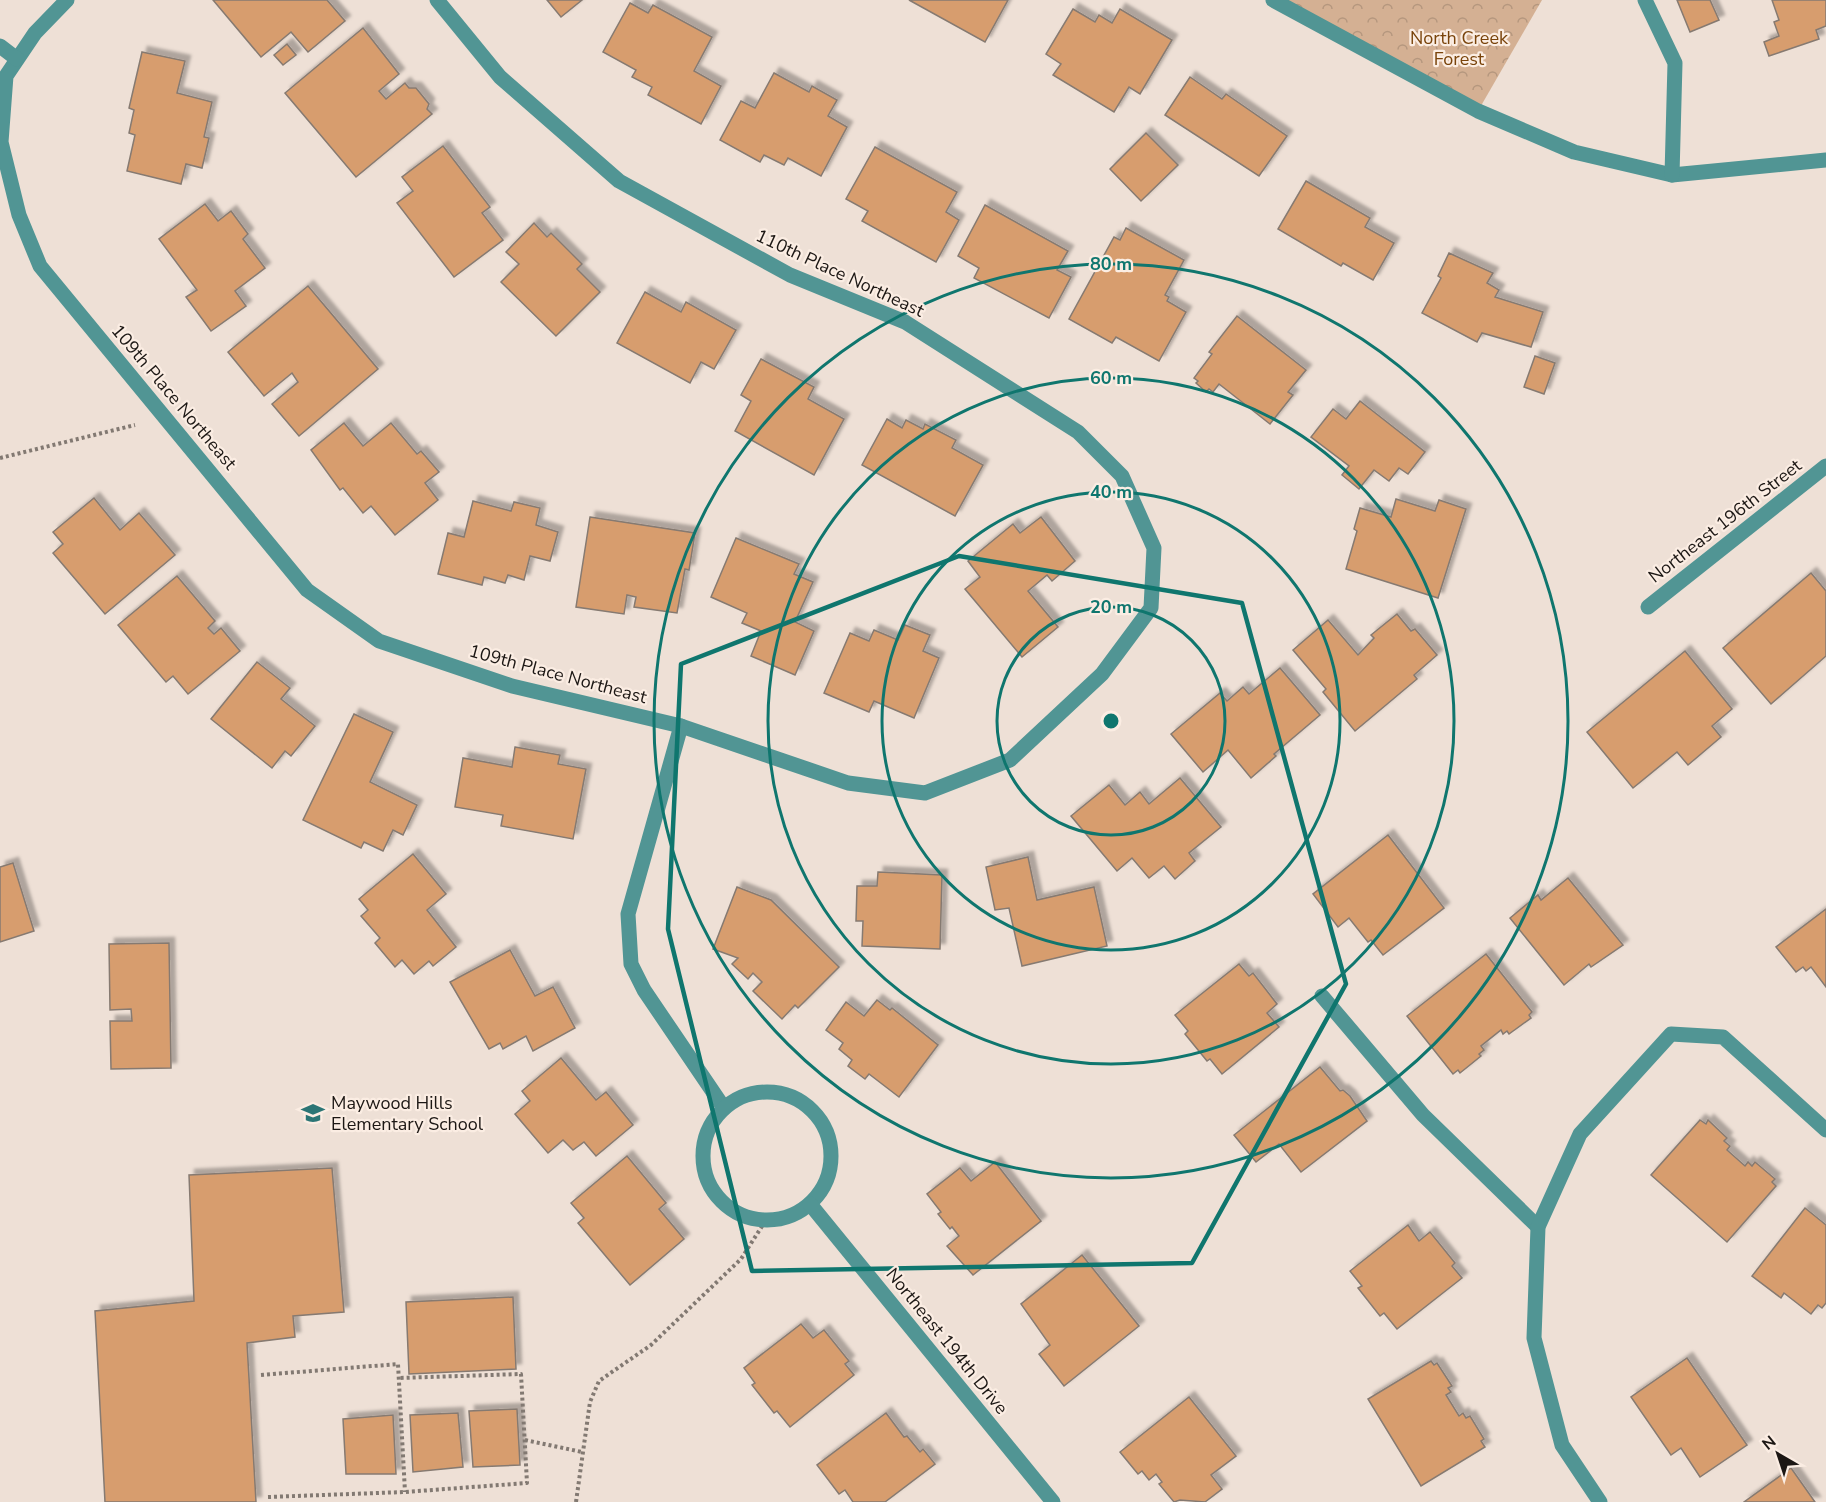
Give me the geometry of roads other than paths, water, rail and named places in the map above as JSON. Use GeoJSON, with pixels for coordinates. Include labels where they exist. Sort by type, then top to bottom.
{"type":"FeatureCollection","features":[{"type":"Feature","properties":{"kind":"street"},"geometry":{"type":"LineString","coordinates":[[0,46],[17,59],[35,33],[67,0]]}},
{"type":"Feature","properties":{"kind":"street","name":"110th Place Northeast"},"geometry":{"type":"LineString","coordinates":[[437,0],[500,77],[619,182],[790,274],[904,321],[1078,432],[1122,477],[1154,548]]}},
{"type":"Feature","properties":{"kind":"street"},"geometry":{"type":"LineString","coordinates":[[1273,0],[1478,111],[1574,152],[1672,176],[1826,160]]}},
{"type":"Feature","properties":{"kind":"street"},"geometry":{"type":"LineString","coordinates":[[1645,0],[1675,63],[1672,176]]}},
{"type":"Feature","properties":{"kind":"street","name":"109th Place Northeast"},"geometry":{"type":"LineString","coordinates":[[17,59],[6,76],[1,142],[20,215],[40,266],[307,590],[378,641],[512,686],[681,726],[848,783],[925,793],[1010,760],[1102,674],[1151,608],[1154,548]]}},
{"type":"Feature","properties":{"kind":"street","name":"Northeast 196th Street"},"geometry":{"type":"LineString","coordinates":[[1648,607],[1826,466]]}},
{"type":"Feature","properties":{"kind":"street"},"geometry":{"type":"LineString","coordinates":[[681,726],[628,914],[631,964],[644,990],[724,1108]]}},
{"type":"Feature","properties":{"kind":"street"},"geometry":{"type":"LineString","coordinates":[[1322,996],[1423,1115],[1538,1227]]}},
{"type":"Feature","properties":{"kind":"street"},"geometry":{"type":"LineString","coordinates":[[1600,1502],[1562,1445],[1534,1338],[1538,1227],[1580,1134],[1671,1034],[1722,1037],[1826,1130]]}},
{"type":"Feature","properties":{"kind":"street"},"geometry":{"type":"LineString","coordinates":[[757,1092],[775,1092],[793,1096],[809,1106],[821,1120],[829,1137],[832,1155],[829,1173],[822,1190],[810,1204],[794,1215],[777,1220],[741,1216],[725,1206],[713,1192],[705,1176],[702,1157],[704,1139],[712,1122],[724,1108],[739,1097],[757,1092]]}},
{"type":"Feature","properties":{"kind":"street","name":"Northeast 194th Drive"},"geometry":{"type":"LineString","coordinates":[[810,1204],[1053,1502]]}},
{"type":"Feature","properties":{"kind":"place","name":"Maywood Hills Elementary School"},"geometry":{"type":"Point","coordinates":[313,1113]}},
{"type":"Feature","properties":{"kind":"park label","name":"North Creek Forest"},"geometry":{"type":"Point","coordinates":[1459,48]}}]}
